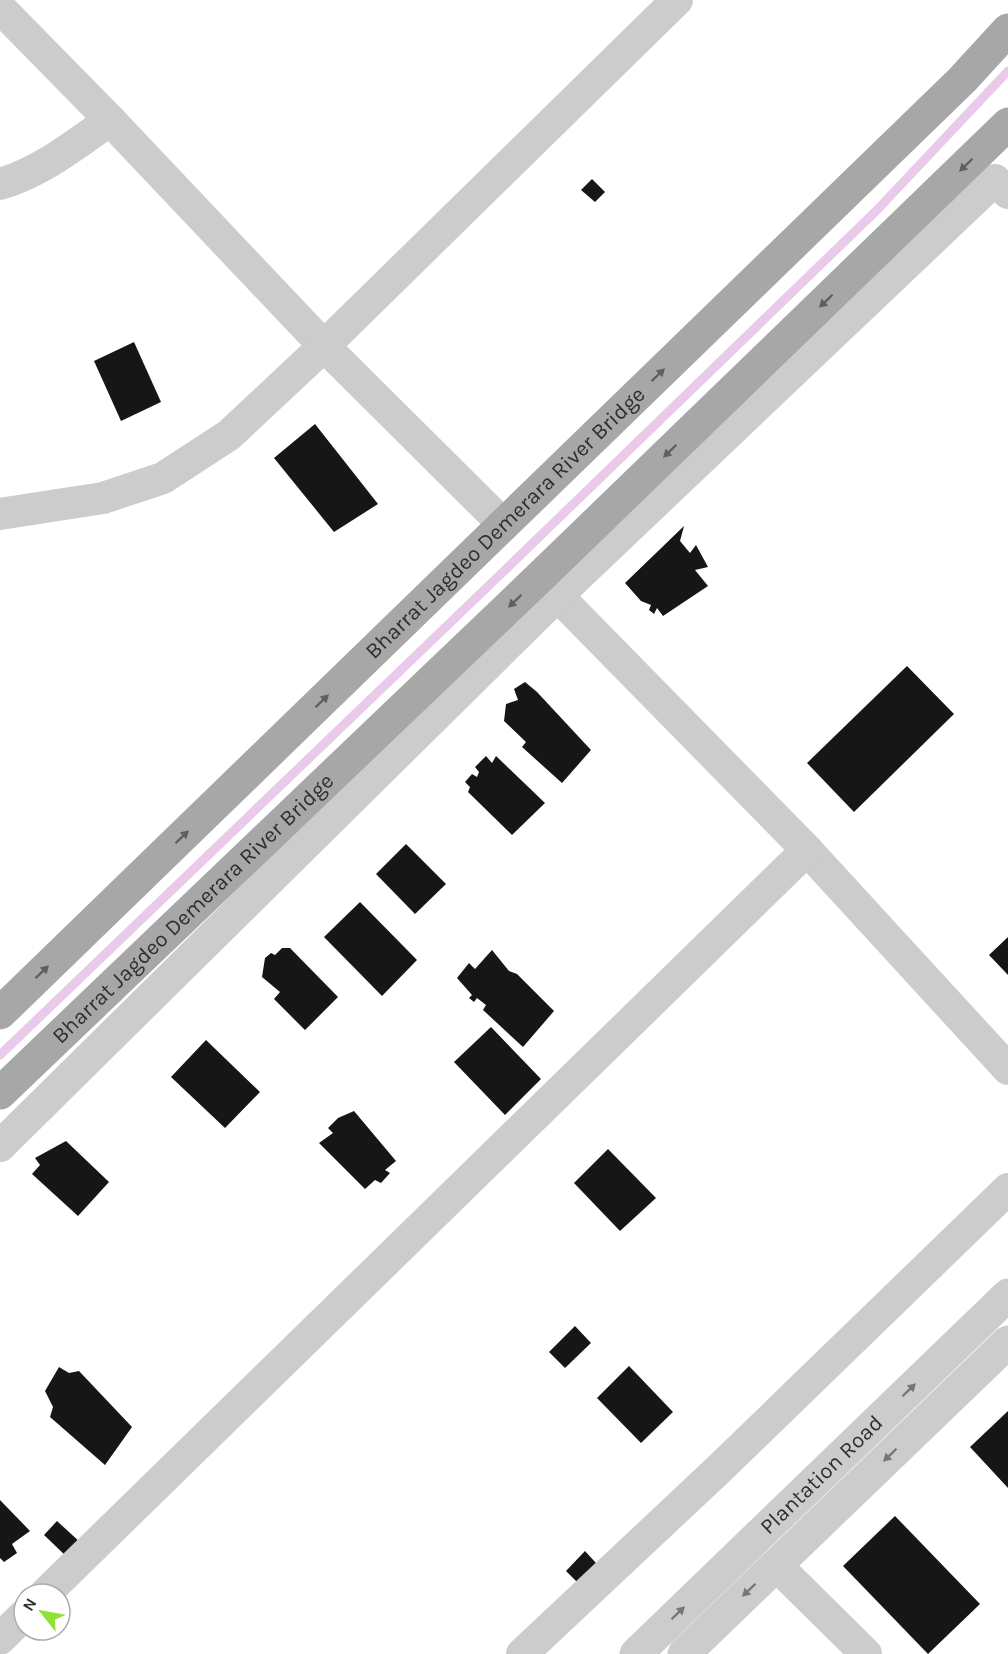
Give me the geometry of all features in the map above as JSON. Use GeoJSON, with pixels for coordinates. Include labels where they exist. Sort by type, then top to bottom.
{"type":"FeatureCollection","features":[{"type":"Feature","properties":{"kind":"main road","name":"Bharrat Jagdeo Demerara River Bridge"},"geometry":{"type":"LineString","coordinates":[[0,1013],[962,80],[1008,30]]}},
{"type":"Feature","properties":{"kind":"main road","name":"Bharrat Jagdeo Demerara River Bridge"},"geometry":{"type":"LineString","coordinates":[[0,1093],[548,587],[1008,124]]}},
{"type":"Feature","properties":{"kind":"street"},"geometry":{"type":"LineString","coordinates":[[0,514],[103,498],[163,478],[229,435],[324,346],[677,0]]}},
{"type":"Feature","properties":{"kind":"street"},"geometry":{"type":"LineString","coordinates":[[0,8],[110,120],[324,346],[504,525]]}},
{"type":"Feature","properties":{"kind":"street"},"geometry":{"type":"LineString","coordinates":[[0,184],[56,158],[110,120]]}},
{"type":"Feature","properties":{"kind":"street"},"geometry":{"type":"LineString","coordinates":[[0,1146],[548,587],[995,180],[1008,193]]}},
{"type":"Feature","properties":{"kind":"street"},"geometry":{"type":"LineString","coordinates":[[548,587],[807,850],[1008,1069]]}},
{"type":"Feature","properties":{"kind":"street"},"geometry":{"type":"LineString","coordinates":[[57,1582],[807,850]]}},
{"type":"Feature","properties":{"kind":"street"},"geometry":{"type":"LineString","coordinates":[[522,1654],[718,1470],[1008,1189]]}},
{"type":"Feature","properties":{"kind":"street","name":"Plantation Road"},"geometry":{"type":"LineString","coordinates":[[636,1654],[1008,1295]]}},
{"type":"Feature","properties":{"kind":"street","name":"Plantation Road"},"geometry":{"type":"LineString","coordinates":[[684,1654],[1008,1342]]}},
{"type":"Feature","properties":{"kind":"street"},"geometry":{"type":"LineString","coordinates":[[776,1565],[866,1654]]}},
{"type":"Feature","properties":{"kind":"street"},"geometry":{"type":"LineString","coordinates":[[0,1639],[12,1627]]}},
{"type":"Feature","properties":{"kind":"building"},"geometry":{"type":"Polygon","coordinates":[[[592,179],[605,192],[595,202],[581,190],[592,179]]]}},
{"type":"Feature","properties":{"kind":"building"},"geometry":{"type":"Polygon","coordinates":[[[134,342],[161,402],[121,421],[94,361],[134,342]]]}},
{"type":"Feature","properties":{"kind":"building"},"geometry":{"type":"Polygon","coordinates":[[[315,424],[378,504],[334,532],[274,458],[315,424]]]}},
{"type":"Feature","properties":{"kind":"building"},"geometry":{"type":"Polygon","coordinates":[[[684,526],[680,541],[690,553],[696,545],[708,567],[695,570],[708,586],[663,616],[657,608],[654,614],[649,610],[651,605],[641,601],[625,583],[684,526]]]}},
{"type":"Feature","properties":{"kind":"building"},"geometry":{"type":"Polygon","coordinates":[[[907,666],[954,714],[854,812],[807,763],[907,666]]]}},
{"type":"Feature","properties":{"kind":"building"},"geometry":{"type":"Polygon","coordinates":[[[525,682],[591,750],[562,783],[522,747],[526,742],[504,721],[506,704],[518,700],[514,689],[525,682]]]}},
{"type":"Feature","properties":{"kind":"building"},"geometry":{"type":"Polygon","coordinates":[[[486,756],[492,763],[496,756],[545,803],[512,835],[468,792],[470,787],[465,782],[472,774],[477,777],[479,772],[475,767],[486,756]]]}},
{"type":"Feature","properties":{"kind":"building"},"geometry":{"type":"Polygon","coordinates":[[[406,844],[446,884],[415,914],[376,874],[406,844]]]}},
{"type":"Feature","properties":{"kind":"building"},"geometry":{"type":"Polygon","coordinates":[[[360,902],[417,960],[382,996],[324,937],[360,902]]]}},
{"type":"Feature","properties":{"kind":"building"},"geometry":{"type":"Polygon","coordinates":[[[1008,937],[1008,975],[989,955],[1008,937]]]}},
{"type":"Feature","properties":{"kind":"building"},"geometry":{"type":"Polygon","coordinates":[[[282,948],[290,948],[338,997],[305,1030],[274,999],[280,992],[262,977],[265,958],[271,953],[275,955],[282,948]]]}},
{"type":"Feature","properties":{"kind":"building"},"geometry":{"type":"Polygon","coordinates":[[[492,950],[509,971],[517,974],[554,1011],[523,1047],[483,1010],[486,1005],[477,998],[474,1002],[469,998],[472,995],[457,978],[469,963],[475,969],[492,950]]]}},
{"type":"Feature","properties":{"kind":"building"},"geometry":{"type":"Polygon","coordinates":[[[491,1027],[541,1079],[505,1115],[454,1062],[491,1027]]]}},
{"type":"Feature","properties":{"kind":"building"},"geometry":{"type":"Polygon","coordinates":[[[206,1040],[260,1092],[225,1128],[171,1077],[206,1040]]]}},
{"type":"Feature","properties":{"kind":"building"},"geometry":{"type":"Polygon","coordinates":[[[354,1111],[396,1161],[385,1170],[390,1173],[381,1183],[375,1180],[365,1189],[319,1143],[333,1133],[328,1128],[338,1118],[354,1111]]]}},
{"type":"Feature","properties":{"kind":"building"},"geometry":{"type":"Polygon","coordinates":[[[66,1141],[109,1182],[78,1216],[32,1174],[40,1165],[35,1158],[66,1141]]]}},
{"type":"Feature","properties":{"kind":"building"},"geometry":{"type":"Polygon","coordinates":[[[608,1149],[656,1198],[620,1231],[574,1183],[608,1149]]]}},
{"type":"Feature","properties":{"kind":"building"},"geometry":{"type":"Polygon","coordinates":[[[575,1326],[591,1343],[565,1368],[549,1352],[575,1326]]]}},
{"type":"Feature","properties":{"kind":"building"},"geometry":{"type":"Polygon","coordinates":[[[629,1366],[673,1412],[641,1443],[597,1398],[629,1366]]]}},
{"type":"Feature","properties":{"kind":"building"},"geometry":{"type":"Polygon","coordinates":[[[59,1367],[69,1373],[79,1371],[132,1427],[105,1465],[50,1417],[53,1407],[45,1391],[59,1367]]]}},
{"type":"Feature","properties":{"kind":"building"},"geometry":{"type":"Polygon","coordinates":[[[1008,1411],[1008,1488],[970,1447],[1008,1411]]]}},
{"type":"Feature","properties":{"kind":"building"},"geometry":{"type":"Polygon","coordinates":[[[0,1500],[30,1531],[12,1544],[17,1553],[4,1562],[0,1558],[0,1500]]]}},
{"type":"Feature","properties":{"kind":"building"},"geometry":{"type":"Polygon","coordinates":[[[895,1516],[980,1604],[928,1654],[843,1566],[895,1516]]]}},
{"type":"Feature","properties":{"kind":"building"},"geometry":{"type":"Polygon","coordinates":[[[57,1521],[81,1543],[67,1557],[44,1535],[57,1521]]]}},
{"type":"Feature","properties":{"kind":"building"},"geometry":{"type":"Polygon","coordinates":[[[585,1551],[596,1563],[577,1582],[566,1571],[585,1551]]]}},
{"type":"Feature","properties":{"kind":"waterway"},"geometry":{"type":"LineString","coordinates":[[0,1055],[877,210],[1008,71]]}}]}
